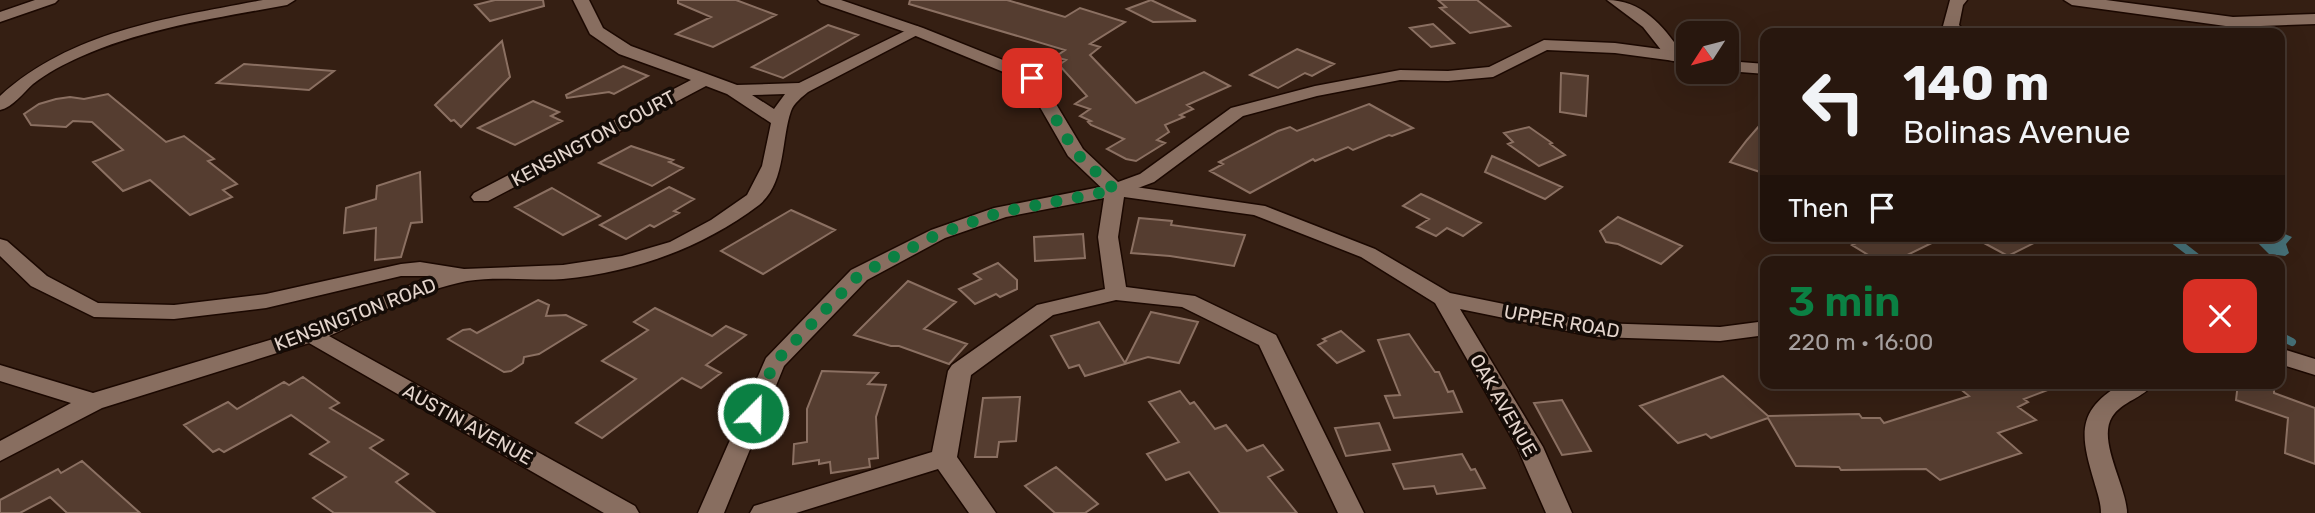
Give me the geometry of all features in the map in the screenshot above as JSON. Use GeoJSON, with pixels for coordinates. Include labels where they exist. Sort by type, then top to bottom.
{"type":"FeatureCollection","features":[{"type":"Feature","properties":{"kind":"street"},"geometry":{"type":"LineString","coordinates":[[0,17],[50,0]]}},
{"type":"Feature","properties":{"kind":"street"},"geometry":{"type":"LineString","coordinates":[[0,105],[14,90],[42,69],[122,35],[287,0]]}},
{"type":"Feature","properties":{"kind":"street"},"geometry":{"type":"LineString","coordinates":[[581,0],[596,30],[625,50],[733,90],[779,120]]}},
{"type":"Feature","properties":{"kind":"street"},"geometry":{"type":"LineString","coordinates":[[826,0],[917,31],[1032,78],[1075,152],[1115,190],[1258,210],[1368,253],[1443,299]]}},
{"type":"Feature","properties":{"kind":"street"},"geometry":{"type":"LineString","coordinates":[[1615,0],[1649,21],[1676,51]]}},
{"type":"Feature","properties":{"kind":"street"},"geometry":{"type":"LineString","coordinates":[[1953,28],[1951,26],[1955,4],[1959,0]]}},
{"type":"Feature","properties":{"kind":"street"},"geometry":{"type":"LineString","coordinates":[[2072,0],[2233,22],[2315,19]]}},
{"type":"Feature","properties":{"kind":"street","name":"KENSINGTON ROAD"},"geometry":{"type":"LineString","coordinates":[[0,452],[93,402],[311,335],[429,283],[471,274],[563,272],[625,262],[677,246],[718,224],[755,198],[772,166],[779,120],[786,103],[802,88],[917,31]]}},
{"type":"Feature","properties":{"kind":"street"},"geometry":{"type":"LineString","coordinates":[[711,513],[774,363],[859,275],[938,234],[1001,212],[1115,190],[1147,178],[1237,112],[1315,91],[1400,75],[1448,76],[1493,72],[1544,45],[1615,48],[1676,57]]}},
{"type":"Feature","properties":{"kind":"street"},"geometry":{"type":"LineString","coordinates":[[1740,67],[1760,69]]}},
{"type":"Feature","properties":{"kind":"street","name":"KENSINGTON COURT"},"geometry":{"type":"LineString","coordinates":[[481,197],[705,80]]}},
{"type":"Feature","properties":{"kind":"street"},"geometry":{"type":"LineString","coordinates":[[733,90],[762,92],[802,88]]}},
{"type":"Feature","properties":{"kind":"street"},"geometry":{"type":"LineString","coordinates":[[1115,190],[1108,237],[1116,293]]}},
{"type":"Feature","properties":{"kind":"street"},"geometry":{"type":"LineString","coordinates":[[0,245],[39,281],[94,310],[174,312],[265,301],[370,276],[420,268],[471,274]]}},
{"type":"Feature","properties":{"kind":"street"},"geometry":{"type":"LineString","coordinates":[[370,276],[378,279],[391,298]]}},
{"type":"Feature","properties":{"kind":"street"},"geometry":{"type":"LineString","coordinates":[[984,513],[944,458],[960,371],[1045,310],[1080,299],[1116,293],[1187,301],[1268,340],[1351,513]]}},
{"type":"Feature","properties":{"kind":"street","name":"UPPER ROAD"},"geometry":{"type":"LineString","coordinates":[[1443,299],[1597,330],[1720,334],[1760,329]]}},
{"type":"Feature","properties":{"kind":"street","name":"OAK AVENUE"},"geometry":{"type":"LineString","coordinates":[[1443,299],[1530,447],[1559,513]]}},
{"type":"Feature","properties":{"kind":"street","name":"AUSTIN AVENUE"},"geometry":{"type":"LineString","coordinates":[[311,335],[626,513]]}},
{"type":"Feature","properties":{"kind":"street"},"geometry":{"type":"LineString","coordinates":[[2285,358],[2315,367]]}},
{"type":"Feature","properties":{"kind":"street"},"geometry":{"type":"LineString","coordinates":[[0,373],[93,402]]}},
{"type":"Feature","properties":{"kind":"street"},"geometry":{"type":"LineString","coordinates":[[2114,513],[2094,438],[2098,416],[2131,389]]}},
{"type":"Feature","properties":{"kind":"street"},"geometry":{"type":"LineString","coordinates":[[763,513],[944,458]]}},
{"type":"Feature","properties":{"kind":"water"},"geometry":{"type":"Polygon","coordinates":[[[2285,234],[2292,237],[2286,244],[2289,253],[2285,256],[2269,254],[2257,242],[2285,242],[2285,234]]]}},
{"type":"Feature","properties":{"kind":"building"},"geometry":{"type":"Polygon","coordinates":[[[495,0],[543,0],[544,6],[490,21],[475,5],[495,0]]]}},
{"type":"Feature","properties":{"kind":"building"},"geometry":{"type":"Polygon","coordinates":[[[678,0],[736,0],[776,15],[713,47],[676,34],[711,17],[678,3],[678,0]]]}},
{"type":"Feature","properties":{"kind":"building"},"geometry":{"type":"Polygon","coordinates":[[[910,0],[1007,0],[1065,17],[1080,8],[1125,22],[1090,44],[1100,47],[1090,55],[1136,103],[1204,72],[1230,86],[1187,105],[1193,109],[1180,115],[1184,117],[1165,125],[1169,132],[1157,140],[1165,143],[1136,161],[1126,159],[1107,149],[1124,139],[1091,125],[1088,122],[1091,121],[1080,116],[1090,109],[1075,104],[1087,96],[1059,65],[1066,60],[1055,57],[1065,50],[909,4],[910,0]]]}},
{"type":"Feature","properties":{"kind":"building"},"geometry":{"type":"Polygon","coordinates":[[[1151,0],[1196,21],[1153,22],[1127,9],[1151,0]]]}},
{"type":"Feature","properties":{"kind":"building"},"geometry":{"type":"Polygon","coordinates":[[[1438,0],[1477,0],[1510,26],[1470,33],[1440,8],[1446,7],[1438,0]]]}},
{"type":"Feature","properties":{"kind":"building"},"geometry":{"type":"Polygon","coordinates":[[[1433,24],[1454,43],[1431,47],[1410,28],[1433,24]]]}},
{"type":"Feature","properties":{"kind":"building"},"geometry":{"type":"Polygon","coordinates":[[[828,25],[858,35],[783,78],[752,67],[828,25]]]}},
{"type":"Feature","properties":{"kind":"building"},"geometry":{"type":"Polygon","coordinates":[[[502,41],[510,77],[461,127],[435,105],[502,41]]]}},
{"type":"Feature","properties":{"kind":"building"},"geometry":{"type":"Polygon","coordinates":[[[1297,49],[1334,64],[1312,76],[1305,73],[1278,88],[1250,75],[1297,49]]]}},
{"type":"Feature","properties":{"kind":"building"},"geometry":{"type":"Polygon","coordinates":[[[244,64],[334,71],[309,90],[217,83],[244,64]]]}},
{"type":"Feature","properties":{"kind":"building"},"geometry":{"type":"Polygon","coordinates":[[[623,66],[648,76],[614,94],[609,92],[567,98],[566,95],[623,66]]]}},
{"type":"Feature","properties":{"kind":"building"},"geometry":{"type":"Polygon","coordinates":[[[1561,73],[1588,76],[1586,116],[1560,112],[1561,73]]]}},
{"type":"Feature","properties":{"kind":"building"},"geometry":{"type":"Polygon","coordinates":[[[108,94],[166,142],[184,136],[214,159],[208,161],[237,184],[223,190],[232,197],[190,215],[150,180],[123,191],[93,162],[123,150],[92,122],[73,121],[66,127],[31,125],[24,114],[39,104],[56,99],[84,99],[108,94]]]}},
{"type":"Feature","properties":{"kind":"building"},"geometry":{"type":"Polygon","coordinates":[[[533,101],[559,112],[551,116],[562,121],[515,145],[478,128],[533,101]]]}},
{"type":"Feature","properties":{"kind":"building"},"geometry":{"type":"Polygon","coordinates":[[[1369,104],[1413,128],[1353,150],[1348,147],[1315,161],[1313,159],[1250,193],[1210,171],[1223,164],[1219,162],[1278,131],[1290,127],[1297,131],[1369,104]]]}},
{"type":"Feature","properties":{"kind":"building"},"geometry":{"type":"Polygon","coordinates":[[[1760,125],[1760,172],[1730,162],[1760,125]]]}},
{"type":"Feature","properties":{"kind":"building"},"geometry":{"type":"Polygon","coordinates":[[[1529,127],[1565,155],[1539,166],[1508,144],[1513,142],[1504,133],[1529,127]]]}},
{"type":"Feature","properties":{"kind":"building"},"geometry":{"type":"Polygon","coordinates":[[[631,146],[673,160],[669,162],[683,168],[652,186],[599,163],[631,146]]]}},
{"type":"Feature","properties":{"kind":"building"},"geometry":{"type":"Polygon","coordinates":[[[1492,156],[1562,187],[1545,199],[1485,172],[1492,156]]]}},
{"type":"Feature","properties":{"kind":"building"},"geometry":{"type":"Polygon","coordinates":[[[420,172],[422,222],[411,223],[401,257],[375,260],[376,228],[344,233],[346,208],[376,199],[377,186],[420,172]]]}},
{"type":"Feature","properties":{"kind":"building"},"geometry":{"type":"Polygon","coordinates":[[[669,187],[694,199],[674,211],[679,213],[654,227],[650,225],[626,239],[600,225],[669,187]]]}},
{"type":"Feature","properties":{"kind":"building"},"geometry":{"type":"Polygon","coordinates":[[[552,188],[600,216],[563,235],[515,207],[552,188]]]}},
{"type":"Feature","properties":{"kind":"building"},"geometry":{"type":"Polygon","coordinates":[[[1421,194],[1481,223],[1463,236],[1447,228],[1436,236],[1417,227],[1429,219],[1403,206],[1421,194]]]}},
{"type":"Feature","properties":{"kind":"building"},"geometry":{"type":"Polygon","coordinates":[[[791,210],[835,230],[763,274],[721,251],[791,210]]]}},
{"type":"Feature","properties":{"kind":"building"},"geometry":{"type":"Polygon","coordinates":[[[1618,217],[1682,246],[1661,264],[1618,244],[1606,242],[1600,231],[1618,217]]]}},
{"type":"Feature","properties":{"kind":"building"},"geometry":{"type":"Polygon","coordinates":[[[1139,218],[1172,221],[1171,225],[1245,235],[1234,266],[1131,253],[1139,218]]]}},
{"type":"Feature","properties":{"kind":"building"},"geometry":{"type":"Polygon","coordinates":[[[1083,234],[1085,258],[1035,261],[1034,237],[1083,234]]]}},
{"type":"Feature","properties":{"kind":"building"},"geometry":{"type":"Polygon","coordinates":[[[1858,242],[1934,242],[1905,256],[1870,256],[1852,245],[1858,242]]]}},
{"type":"Feature","properties":{"kind":"building"},"geometry":{"type":"Polygon","coordinates":[[[1982,242],[2036,242],[2008,256],[1982,242]]]}},
{"type":"Feature","properties":{"kind":"building"},"geometry":{"type":"Polygon","coordinates":[[[998,263],[1017,280],[1017,289],[1000,297],[996,294],[975,304],[959,289],[981,279],[974,274],[998,263]]]}},
{"type":"Feature","properties":{"kind":"building"},"geometry":{"type":"Polygon","coordinates":[[[908,281],[956,302],[924,329],[967,344],[949,364],[899,346],[854,335],[908,281]]]}},
{"type":"Feature","properties":{"kind":"building"},"geometry":{"type":"Polygon","coordinates":[[[538,300],[549,305],[546,316],[566,315],[586,325],[539,354],[524,357],[523,363],[511,371],[504,372],[448,339],[463,330],[470,329],[477,333],[538,300]]]}},
{"type":"Feature","properties":{"kind":"building"},"geometry":{"type":"Polygon","coordinates":[[[655,308],[712,336],[726,326],[746,335],[706,365],[721,373],[701,388],[682,378],[602,438],[576,423],[636,379],[602,361],[648,330],[634,322],[655,308]]]}},
{"type":"Feature","properties":{"kind":"building"},"geometry":{"type":"Polygon","coordinates":[[[1151,312],[1198,322],[1179,363],[1148,357],[1085,376],[1079,365],[1069,368],[1051,336],[1099,322],[1125,363],[1151,312]]]}},
{"type":"Feature","properties":{"kind":"building"},"geometry":{"type":"Polygon","coordinates":[[[1341,331],[1364,351],[1337,363],[1318,345],[1326,341],[1323,339],[1341,331]]]}},
{"type":"Feature","properties":{"kind":"building"},"geometry":{"type":"Polygon","coordinates":[[[1409,334],[1435,372],[1439,372],[1448,392],[1453,391],[1462,412],[1394,418],[1385,396],[1400,395],[1378,340],[1409,334]]]}},
{"type":"Feature","properties":{"kind":"building"},"geometry":{"type":"Polygon","coordinates":[[[822,371],[878,373],[868,384],[886,385],[876,417],[878,458],[869,459],[870,467],[831,473],[830,462],[819,464],[819,460],[793,464],[794,444],[807,442],[807,409],[822,371]]]}},
{"type":"Feature","properties":{"kind":"building"},"geometry":{"type":"Polygon","coordinates":[[[1723,376],[1768,416],[1859,414],[1862,418],[1880,418],[1884,423],[1969,396],[1960,389],[2050,389],[2024,399],[2028,402],[2018,407],[2036,420],[1998,433],[2021,453],[1940,480],[1926,469],[1841,470],[1839,467],[1796,466],[1768,418],[1711,438],[1706,434],[1678,443],[1640,406],[1723,376]]]}},
{"type":"Feature","properties":{"kind":"building"},"geometry":{"type":"Polygon","coordinates":[[[303,377],[339,403],[330,408],[383,440],[370,448],[408,474],[396,482],[435,513],[334,513],[313,498],[346,477],[310,454],[329,442],[291,415],[224,452],[219,449],[213,452],[184,425],[228,402],[237,409],[284,382],[289,385],[303,377]]]}},
{"type":"Feature","properties":{"kind":"building"},"geometry":{"type":"Polygon","coordinates":[[[2237,389],[2274,389],[2274,393],[2315,408],[2315,464],[2285,453],[2288,418],[2236,400],[2237,389]]]}},
{"type":"Feature","properties":{"kind":"building"},"geometry":{"type":"Polygon","coordinates":[[[1180,391],[1190,404],[1194,402],[1215,429],[1226,425],[1247,451],[1263,445],[1283,470],[1268,477],[1297,513],[1220,513],[1189,472],[1166,480],[1147,454],[1179,442],[1149,402],[1180,391]]]}},
{"type":"Feature","properties":{"kind":"building"},"geometry":{"type":"Polygon","coordinates":[[[1020,397],[1016,441],[999,442],[997,457],[975,457],[983,398],[1020,397]]]}},
{"type":"Feature","properties":{"kind":"building"},"geometry":{"type":"Polygon","coordinates":[[[1562,400],[1591,451],[1562,455],[1534,403],[1562,400]]]}},
{"type":"Feature","properties":{"kind":"building"},"geometry":{"type":"Polygon","coordinates":[[[1379,423],[1390,450],[1346,456],[1335,428],[1379,423]]]}},
{"type":"Feature","properties":{"kind":"building"},"geometry":{"type":"Polygon","coordinates":[[[1462,454],[1471,470],[1475,469],[1485,488],[1437,494],[1434,486],[1404,489],[1393,464],[1462,454]]]}},
{"type":"Feature","properties":{"kind":"building"},"geometry":{"type":"Polygon","coordinates":[[[82,461],[140,513],[67,513],[50,497],[20,513],[0,513],[0,500],[58,469],[61,473],[82,461]]]}},
{"type":"Feature","properties":{"kind":"building"},"geometry":{"type":"Polygon","coordinates":[[[1056,467],[1098,504],[1085,513],[1055,513],[1025,486],[1056,467]]]}},
{"type":"Feature","properties":{"kind":"waterway"},"geometry":{"type":"LineString","coordinates":[[2177,242],[2195,256]]}},
{"type":"Feature","properties":{"kind":"waterway"},"geometry":{"type":"LineString","coordinates":[[2285,338],[2292,342]]}},
{"type":"Feature","properties":{"kind":"route"},"geometry":{"type":"LineString","coordinates":[[753,413],[774,363],[859,275],[938,234],[1001,212],[1115,190],[1075,152],[1032,78]]}}]}
